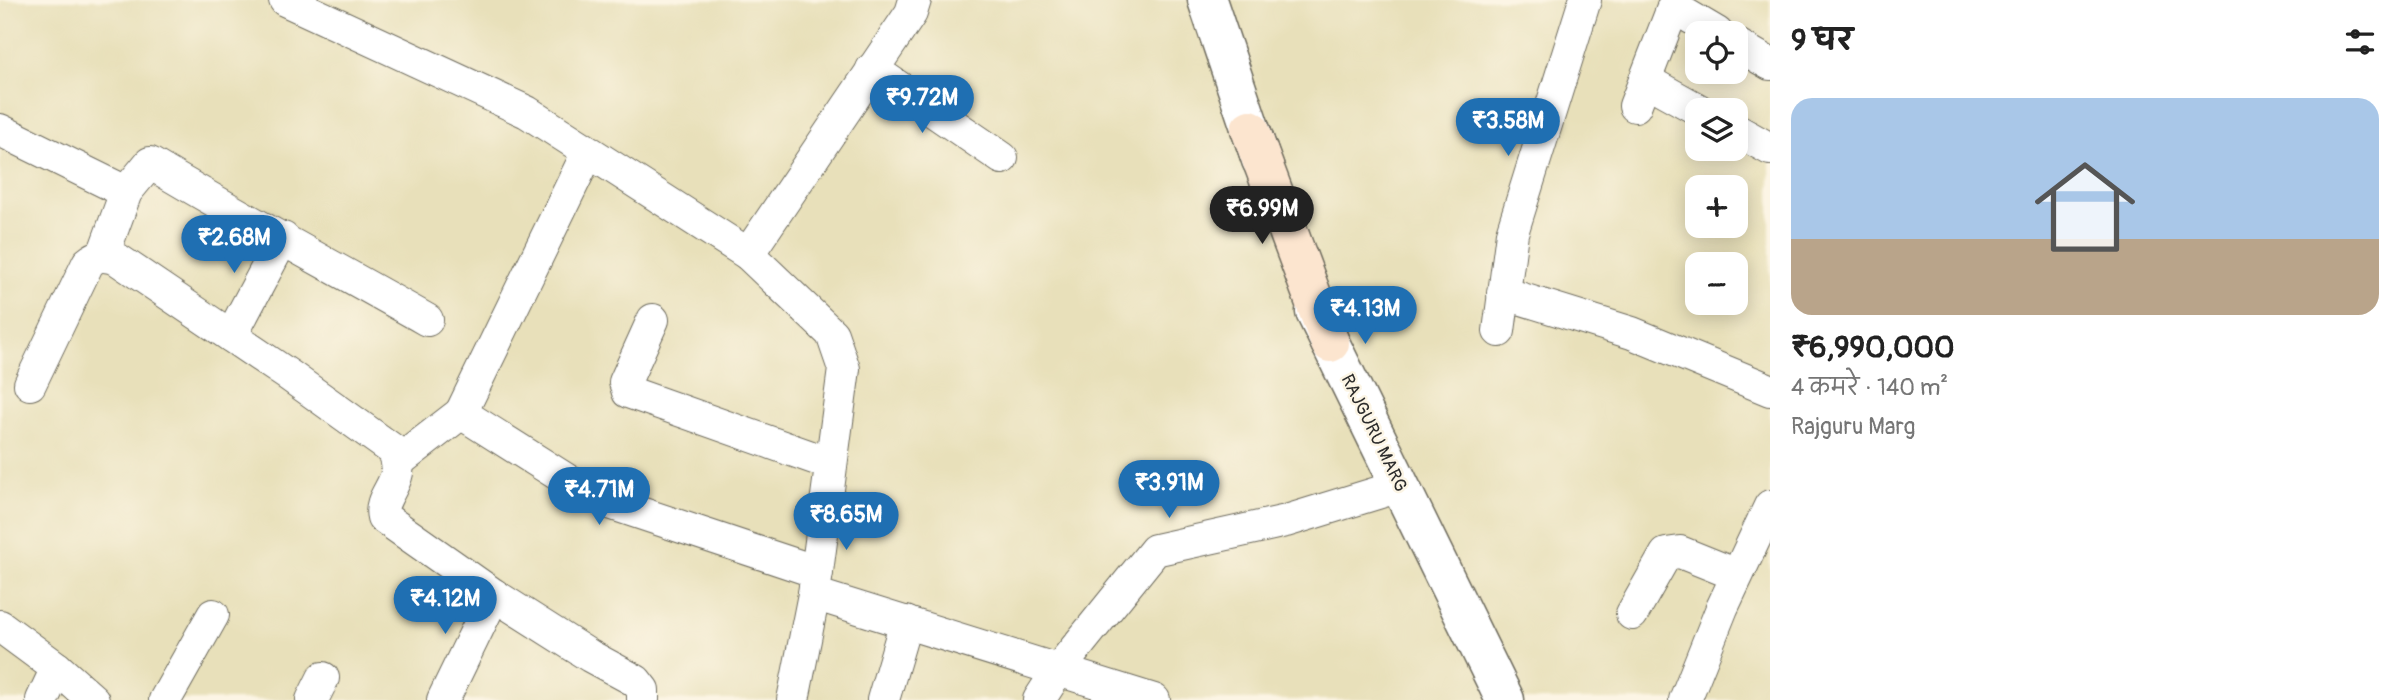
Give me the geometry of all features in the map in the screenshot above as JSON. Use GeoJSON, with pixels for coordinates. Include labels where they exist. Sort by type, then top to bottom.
{"type":"FeatureCollection","features":[{"type":"Feature","properties":{"kind":"main road"},"geometry":{"type":"LineString","coordinates":[[1250,129],[1330,344]]}},
{"type":"Feature","properties":{"kind":"street"},"geometry":{"type":"LineString","coordinates":[[285,0],[527,112],[748,254],[832,334],[844,369],[815,583],[793,700]]}},
{"type":"Feature","properties":{"kind":"street"},"geometry":{"type":"LineString","coordinates":[[748,254],[911,13],[915,0]]}},
{"type":"Feature","properties":{"kind":"street"},"geometry":{"type":"LineString","coordinates":[[1207,0],[1250,129]]}},
{"type":"Feature","properties":{"kind":"street"},"geometry":{"type":"LineString","coordinates":[[1499,331],[1512,233],[1585,0]]}},
{"type":"Feature","properties":{"kind":"street"},"geometry":{"type":"LineString","coordinates":[[1685,106],[1640,93],[1674,4],[1699,21]]}},
{"type":"Feature","properties":{"kind":"street"},"geometry":{"type":"LineString","coordinates":[[1748,51],[1770,64]]}},
{"type":"Feature","properties":{"kind":"street"},"geometry":{"type":"LineString","coordinates":[[872,69],[1002,158]]}},
{"type":"Feature","properties":{"kind":"street"},"geometry":{"type":"LineString","coordinates":[[0,130],[126,192]]}},
{"type":"Feature","properties":{"kind":"street"},"geometry":{"type":"LineString","coordinates":[[1748,137],[1770,149]]}},
{"type":"Feature","properties":{"kind":"street"},"geometry":{"type":"LineString","coordinates":[[588,152],[461,413],[399,461],[394,483],[383,505],[383,517],[494,595],[590,656],[636,681],[643,690],[643,700]]}},
{"type":"Feature","properties":{"kind":"street"},"geometry":{"type":"LineString","coordinates":[[103,255],[126,192],[150,163],[236,215],[426,320]]}},
{"type":"Feature","properties":{"kind":"street"},"geometry":{"type":"LineString","coordinates":[[231,336],[283,239]]}},
{"type":"Feature","properties":{"kind":"street"},"geometry":{"type":"LineString","coordinates":[[30,384],[88,263],[96,256],[103,255],[117,259],[231,336],[393,450],[399,461]]}},
{"type":"Feature","properties":{"kind":"street"},"geometry":{"type":"LineString","coordinates":[[1503,293],[1632,333],[1770,390]]}},
{"type":"Feature","properties":{"kind":"street"},"geometry":{"type":"LineString","coordinates":[[653,320],[625,382],[628,392],[831,464]]}},
{"type":"Feature","properties":{"kind":"street","name":"RAJGURU MARG"},"geometry":{"type":"LineString","coordinates":[[1330,344],[1505,700]]}},
{"type":"Feature","properties":{"kind":"street"},"geometry":{"type":"LineString","coordinates":[[461,413],[586,492],[607,502],[906,621],[1154,700]]}},
{"type":"Feature","properties":{"kind":"street"},"geometry":{"type":"LineString","coordinates":[[1039,700],[1059,669],[1155,550],[1286,521],[1400,485]]}},
{"type":"Feature","properties":{"kind":"street"},"geometry":{"type":"LineString","coordinates":[[1685,700],[1737,575],[1770,506]]}},
{"type":"Feature","properties":{"kind":"street"},"geometry":{"type":"LineString","coordinates":[[1632,614],[1666,554],[1680,552],[1737,575]]}},
{"type":"Feature","properties":{"kind":"street"},"geometry":{"type":"LineString","coordinates":[[443,700],[494,595]]}},
{"type":"Feature","properties":{"kind":"street"},"geometry":{"type":"LineString","coordinates":[[165,700],[213,615]]}},
{"type":"Feature","properties":{"kind":"street"},"geometry":{"type":"LineString","coordinates":[[883,700],[906,621]]}},
{"type":"Feature","properties":{"kind":"street"},"geometry":{"type":"LineString","coordinates":[[0,626],[57,668],[93,700]]}},
{"type":"Feature","properties":{"kind":"street"},"geometry":{"type":"LineString","coordinates":[[43,700],[57,668]]}}]}
